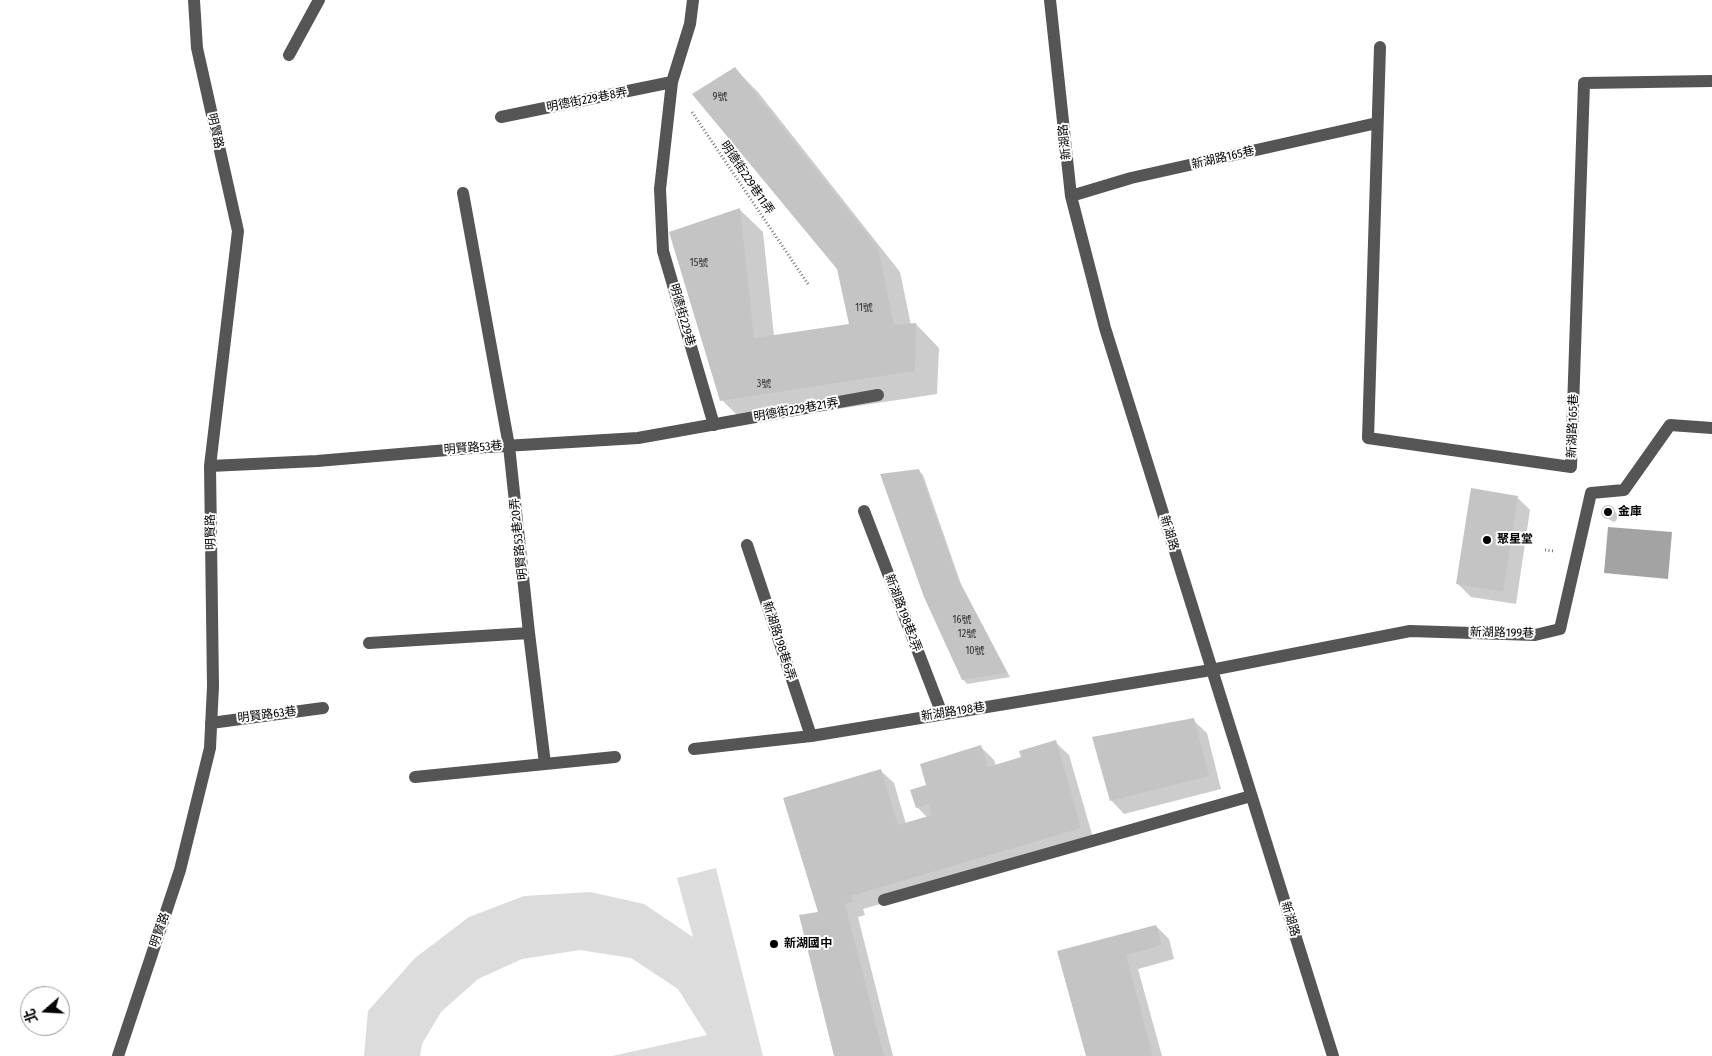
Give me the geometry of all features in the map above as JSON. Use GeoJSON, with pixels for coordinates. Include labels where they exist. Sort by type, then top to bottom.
{"type":"FeatureCollection","features":[{"type":"Feature","properties":{"kind":"street","name":"明賢路"},"geometry":{"type":"LineString","coordinates":[[118,1056],[180,870],[210,748],[212,723],[214,686],[210,466],[238,231],[197,48],[194,0]]}},
{"type":"Feature","properties":{"kind":"street"},"geometry":{"type":"LineString","coordinates":[[289,56],[319,0]]}},
{"type":"Feature","properties":{"kind":"street","name":"明德街229巷"},"geometry":{"type":"LineString","coordinates":[[693,0],[690,24],[672,82],[660,189],[663,252],[714,425]]}},
{"type":"Feature","properties":{"kind":"street","name":"新湖路"},"geometry":{"type":"LineString","coordinates":[[1050,0],[1071,196],[1105,328],[1333,1056]]}},
{"type":"Feature","properties":{"kind":"street","name":"新湖路165巷"},"geometry":{"type":"LineString","coordinates":[[1380,47],[1368,438],[1571,467],[1584,83],[1712,81]]}},
{"type":"Feature","properties":{"kind":"street","name":"明德街229巷8弄"},"geometry":{"type":"LineString","coordinates":[[501,117],[672,82]]}},
{"type":"Feature","properties":{"kind":"street","name":"新湖路165巷"},"geometry":{"type":"LineString","coordinates":[[1071,196],[1131,178],[1377,123]]}},
{"type":"Feature","properties":{"kind":"street","name":"明賢路53巷"},"geometry":{"type":"LineString","coordinates":[[210,466],[317,461],[509,446],[463,193]]}},
{"type":"Feature","properties":{"kind":"street","name":"明德街229巷21弄"},"geometry":{"type":"LineString","coordinates":[[714,425],[878,395]]}},
{"type":"Feature","properties":{"kind":"street","name":"新湖路199巷"},"geometry":{"type":"LineString","coordinates":[[1211,670],[1410,631],[1536,635],[1560,629],[1591,493],[1624,490],[1670,424],[1712,428]]}},
{"type":"Feature","properties":{"kind":"street"},"geometry":{"type":"LineString","coordinates":[[509,446],[638,438],[714,425]]}},
{"type":"Feature","properties":{"kind":"street","name":"明賢路53巷20弄"},"geometry":{"type":"LineString","coordinates":[[509,446],[545,764]]}},
{"type":"Feature","properties":{"kind":"street","name":"新湖路198巷2弄"},"geometry":{"type":"LineString","coordinates":[[864,511],[942,714]]}},
{"type":"Feature","properties":{"kind":"street","name":"新湖路198巷6弄"},"geometry":{"type":"LineString","coordinates":[[747,545],[811,736]]}},
{"type":"Feature","properties":{"kind":"street"},"geometry":{"type":"LineString","coordinates":[[369,643],[529,633]]}},
{"type":"Feature","properties":{"kind":"street","name":"新湖路198巷"},"geometry":{"type":"LineString","coordinates":[[694,749],[811,736],[1211,670]]}},
{"type":"Feature","properties":{"kind":"street","name":"明賢路63巷"},"geometry":{"type":"LineString","coordinates":[[212,723],[323,708]]}},
{"type":"Feature","properties":{"kind":"street"},"geometry":{"type":"LineString","coordinates":[[415,777],[615,757]]}},
{"type":"Feature","properties":{"kind":"street"},"geometry":{"type":"LineString","coordinates":[[884,900],[1251,796]]}},
{"type":"Feature","properties":{"kind":"path","name":"明德街229巷11弄"},"geometry":{"type":"LineString","coordinates":[[672,82],[808,284]]}},
{"type":"Feature","properties":{"kind":"shaded area"},"geometry":{"type":"Polygon","coordinates":[[[1608,527],[1672,532],[1668,579],[1604,573],[1608,527]]]}},
{"type":"Feature","properties":{"kind":"shaded area"},"geometry":{"type":"Polygon","coordinates":[[[716,868],[763,1056],[612,1056],[707,1035],[678,989],[631,958],[580,950],[522,959],[478,979],[441,1012],[422,1044],[420,1056],[364,1056],[368,1011],[415,958],[469,917],[524,896],[590,892],[644,904],[693,937],[677,878],[716,868]]]}},
{"type":"Feature","properties":{"kind":"building"},"geometry":{"type":"Polygon","coordinates":[[[735,67],[878,248],[894,325],[916,323],[915,371],[720,401],[669,232],[740,208],[754,338],[849,324],[837,269],[692,94],[735,67]]]}},
{"type":"Feature","properties":{"kind":"building"},"geometry":{"type":"Polygon","coordinates":[[[919,469],[958,579],[1007,673],[962,680],[924,597],[880,474],[919,469]]]}},
{"type":"Feature","properties":{"kind":"building","name":"聚星堂"},"geometry":{"type":"Polygon","coordinates":[[[1471,488],[1518,496],[1503,592],[1456,584],[1471,488]]]}},
{"type":"Feature","properties":{"kind":"building","name":"金庫"},"geometry":{"type":"Polygon","coordinates":[[[1608,505],[1613,507],[1615,512],[1613,517],[1608,519],[1603,517],[1601,512],[1603,507],[1608,505]]]}},
{"type":"Feature","properties":{"kind":"building"},"geometry":{"type":"Polygon","coordinates":[[[1194,718],[1209,776],[1110,801],[1092,737],[1194,718]]]}},
{"type":"Feature","properties":{"kind":"building"},"geometry":{"type":"Polygon","coordinates":[[[1056,740],[1081,828],[851,896],[853,902],[845,904],[884,1056],[834,1056],[799,915],[818,912],[783,798],[881,769],[898,825],[932,815],[928,804],[916,808],[910,790],[926,785],[920,764],[981,745],[988,767],[1021,757],[1019,751],[1056,740]]]}},
{"type":"Feature","properties":{"kind":"building"},"geometry":{"type":"Polygon","coordinates":[[[1156,925],[1162,945],[1126,955],[1153,1056],[1086,1056],[1057,951],[1156,925]]]}},
{"type":"Feature","properties":{"kind":"place","name":"金庫"},"geometry":{"type":"Point","coordinates":[1608,512]}},
{"type":"Feature","properties":{"kind":"place","name":"聚星堂"},"geometry":{"type":"Point","coordinates":[1487,540]}},
{"type":"Feature","properties":{"kind":"place","name":"新湖國中"},"geometry":{"type":"Point","coordinates":[774,944]}}]}
